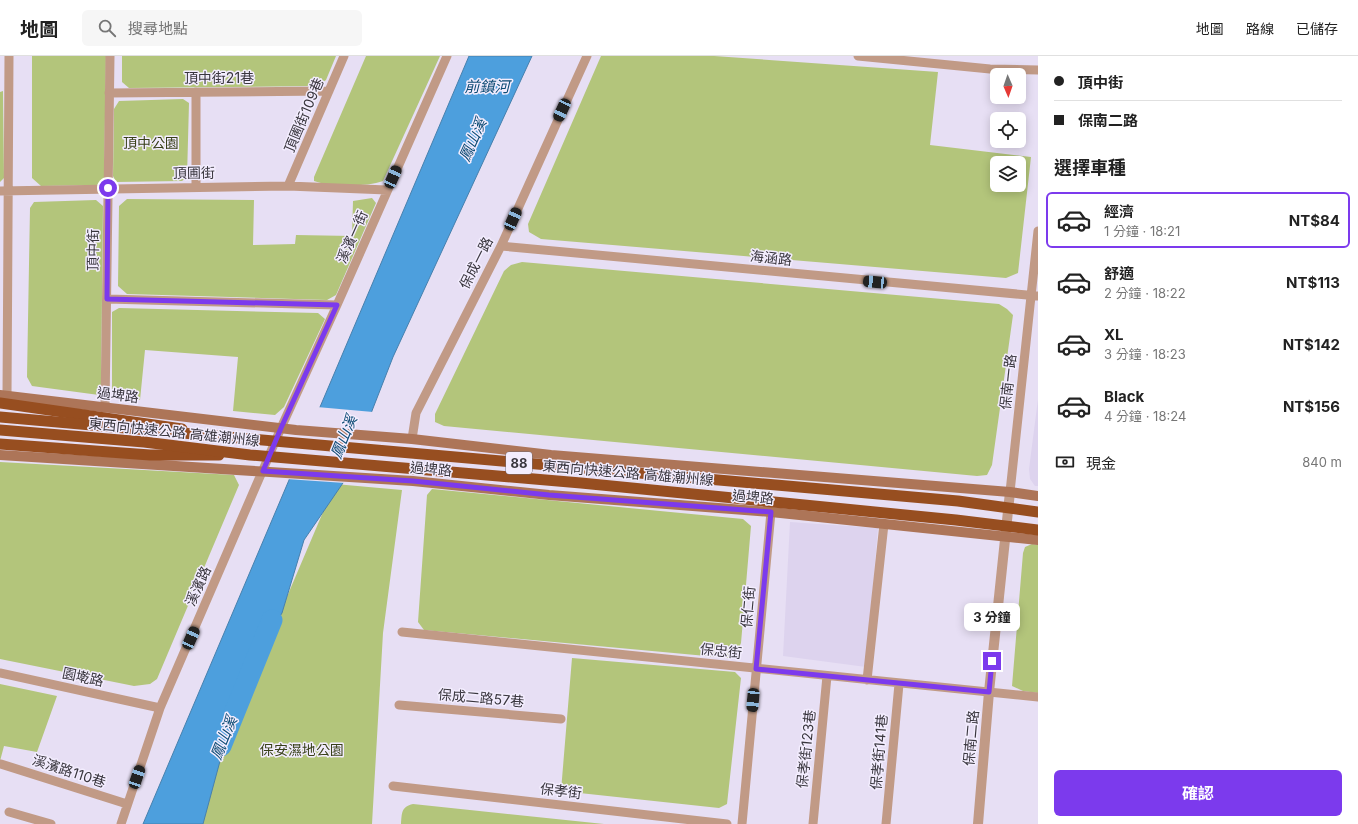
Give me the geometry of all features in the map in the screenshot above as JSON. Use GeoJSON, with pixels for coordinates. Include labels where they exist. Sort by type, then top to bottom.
{"type":"FeatureCollection","features":[{"type":"Feature","properties":{"kind":"highway"},"geometry":{"type":"LineString","coordinates":[[2,398],[254,440]]}},
{"type":"Feature","properties":{"kind":"highway","name":"東西向快速公路 高雄潮州線"},"geometry":{"type":"LineString","coordinates":[[0,417],[958,501],[1038,512]]}},
{"type":"Feature","properties":{"kind":"highway","name":"東西向快速公路 高雄潮州線"},"geometry":{"type":"LineString","coordinates":[[0,430],[144,442],[250,455],[589,483],[956,520],[1038,530]]}},
{"type":"Feature","properties":{"kind":"highway"},"geometry":{"type":"LineString","coordinates":[[0,444],[150,455],[250,455]]}},
{"type":"Feature","properties":{"kind":"main road","name":"過埤路"},"geometry":{"type":"LineString","coordinates":[[2,398],[281,428],[412,439],[559,455],[1010,492],[1038,496]]}},
{"type":"Feature","properties":{"kind":"main road"},"geometry":{"type":"LineString","coordinates":[[0,455],[263,471]]}},
{"type":"Feature","properties":{"kind":"main road","name":"過埤路"},"geometry":{"type":"LineString","coordinates":[[263,471],[380,479],[549,495],[771,512],[1005,535],[1038,540]]}},
{"type":"Feature","properties":{"kind":"street"},"geometry":{"type":"LineString","coordinates":[[2,398],[4,191],[9,56]]}},
{"type":"Feature","properties":{"kind":"street","name":"頂中街"},"geometry":{"type":"LineString","coordinates":[[105,408],[110,56]]}},
{"type":"Feature","properties":{"kind":"street","name":"頂圃街109巷"},"geometry":{"type":"LineString","coordinates":[[288,186],[344,56]]}},
{"type":"Feature","properties":{"kind":"street","name":"溪濱一街"},"geometry":{"type":"LineString","coordinates":[[281,428],[447,56]]}},
{"type":"Feature","properties":{"kind":"street","name":"保成一路"},"geometry":{"type":"LineString","coordinates":[[412,439],[416,413],[501,246],[587,56]]}},
{"type":"Feature","properties":{"kind":"street"},"geometry":{"type":"LineString","coordinates":[[858,56],[990,69],[1038,70]]}},
{"type":"Feature","properties":{"kind":"street","name":"頂中街21巷"},"geometry":{"type":"LineString","coordinates":[[109,93],[330,91]]}},
{"type":"Feature","properties":{"kind":"street"},"geometry":{"type":"LineString","coordinates":[[196,92],[196,187]]}},
{"type":"Feature","properties":{"kind":"street","name":"頂圃街"},"geometry":{"type":"LineString","coordinates":[[4,191],[288,186],[387,190]]}},
{"type":"Feature","properties":{"kind":"street","name":"保南一路"},"geometry":{"type":"LineString","coordinates":[[1005,535],[1034,296],[1038,231]]}},
{"type":"Feature","properties":{"kind":"street","name":"海涵路"},"geometry":{"type":"LineString","coordinates":[[501,246],[1034,296]]}},
{"type":"Feature","properties":{"kind":"street"},"geometry":{"type":"LineString","coordinates":[[107,299],[337,305]]}},
{"type":"Feature","properties":{"kind":"street","name":"溪濱路"},"geometry":{"type":"LineString","coordinates":[[121,824],[160,708],[281,428]]}},
{"type":"Feature","properties":{"kind":"street","name":"保仁街"},"geometry":{"type":"LineString","coordinates":[[742,824],[771,512]]}},
{"type":"Feature","properties":{"kind":"street"},"geometry":{"type":"LineString","coordinates":[[867,680],[884,524]]}},
{"type":"Feature","properties":{"kind":"street","name":"保南二路"},"geometry":{"type":"LineString","coordinates":[[978,824],[989,692],[1005,535]]}},
{"type":"Feature","properties":{"kind":"street","name":"保忠街"},"geometry":{"type":"LineString","coordinates":[[402,632],[1038,697]]}},
{"type":"Feature","properties":{"kind":"street","name":"園墘路"},"geometry":{"type":"LineString","coordinates":[[0,673],[160,708]]}},
{"type":"Feature","properties":{"kind":"street","name":"保孝街123巷"},"geometry":{"type":"LineString","coordinates":[[813,824],[827,676]]}},
{"type":"Feature","properties":{"kind":"street","name":"保孝街141巷"},"geometry":{"type":"LineString","coordinates":[[886,824],[899,684]]}},
{"type":"Feature","properties":{"kind":"street","name":"保成二路57巷"},"geometry":{"type":"LineString","coordinates":[[399,705],[561,719]]}},
{"type":"Feature","properties":{"kind":"street","name":"溪濱路110巷"},"geometry":{"type":"LineString","coordinates":[[1,764],[127,804]]}},
{"type":"Feature","properties":{"kind":"street","name":"保孝街"},"geometry":{"type":"LineString","coordinates":[[393,786],[727,824]]}},
{"type":"Feature","properties":{"kind":"street"},"geometry":{"type":"LineString","coordinates":[[9,812],[51,824]]}},
{"type":"Feature","properties":{"kind":"shaded area"},"geometry":{"type":"Polygon","coordinates":[[[1038,399],[1038,486],[1035,486],[1030,479],[1029,469],[1038,399]]]}},
{"type":"Feature","properties":{"kind":"shaded area"},"geometry":{"type":"Polygon","coordinates":[[[790,522],[878,528],[866,667],[783,656],[790,522]]]}},
{"type":"Feature","properties":{"kind":"green space"},"geometry":{"type":"Polygon","coordinates":[[[32,56],[106,56],[104,178],[97,185],[41,186],[32,178],[32,56]]]}},
{"type":"Feature","properties":{"kind":"green space"},"geometry":{"type":"Polygon","coordinates":[[[122,56],[336,56],[326,80],[318,86],[129,88],[122,82],[122,56]]]}},
{"type":"Feature","properties":{"kind":"green space"},"geometry":{"type":"Polygon","coordinates":[[[366,56],[440,56],[383,181],[348,186],[314,181],[314,177],[366,56]]]}},
{"type":"Feature","properties":{"kind":"green space"},"geometry":{"type":"Polygon","coordinates":[[[601,56],[714,56],[938,72],[930,145],[1023,156],[990,156],[990,192],[1026,192],[1026,156],[1031,157],[1018,273],[1006,278],[541,239],[529,232],[528,224],[601,56]]]}},
{"type":"Feature","properties":{"kind":"green space"},"geometry":{"type":"Polygon","coordinates":[[[3,91],[4,178],[0,182],[0,92],[3,91]]]}},
{"type":"Feature","properties":{"kind":"green space","name":"頂中公園"},"geometry":{"type":"Polygon","coordinates":[[[183,99],[189,103],[187,177],[182,181],[116,182],[113,176],[114,109],[119,101],[183,99]]]}},
{"type":"Feature","properties":{"kind":"green space"},"geometry":{"type":"Polygon","coordinates":[[[372,198],[376,203],[336,295],[327,300],[127,294],[118,286],[119,206],[127,199],[254,200],[253,245],[295,244],[296,235],[352,236],[353,201],[372,198]]]}},
{"type":"Feature","properties":{"kind":"green space"},"geometry":{"type":"Polygon","coordinates":[[[96,200],[103,206],[101,389],[99,395],[32,386],[27,377],[30,208],[34,202],[96,200]]]}},
{"type":"Feature","properties":{"kind":"green space"},"geometry":{"type":"Polygon","coordinates":[[[522,262],[999,304],[1013,315],[992,465],[987,475],[977,476],[444,426],[435,422],[435,414],[504,271],[511,265],[522,262]]]}},
{"type":"Feature","properties":{"kind":"green space"},"geometry":{"type":"Polygon","coordinates":[[[119,308],[318,313],[325,319],[284,407],[275,415],[233,411],[238,357],[145,350],[140,400],[115,398],[112,391],[112,312],[119,308]]]}},
{"type":"Feature","properties":{"kind":"green space"},"geometry":{"type":"Polygon","coordinates":[[[0,462],[234,475],[239,485],[157,679],[150,684],[134,686],[0,659],[0,462]]]}},
{"type":"Feature","properties":{"kind":"green space","name":"保安濕地公園"},"geometry":{"type":"Polygon","coordinates":[[[335,484],[402,490],[383,633],[372,824],[190,824],[335,484]]]}},
{"type":"Feature","properties":{"kind":"green space"},"geometry":{"type":"Polygon","coordinates":[[[432,489],[743,519],[751,526],[741,643],[737,652],[728,658],[424,630],[418,622],[427,495],[432,489]]]}},
{"type":"Feature","properties":{"kind":"green space"},"geometry":{"type":"Polygon","coordinates":[[[1032,544],[1038,545],[1038,693],[1023,691],[1012,686],[1023,553],[1025,547],[1032,544]]]}},
{"type":"Feature","properties":{"kind":"green space"},"geometry":{"type":"Polygon","coordinates":[[[572,658],[735,672],[741,678],[727,804],[719,808],[561,791],[572,658]]]}},
{"type":"Feature","properties":{"kind":"green space"},"geometry":{"type":"Polygon","coordinates":[[[0,684],[57,696],[37,752],[4,746],[0,761],[0,684]]]}},
{"type":"Feature","properties":{"kind":"green space"},"geometry":{"type":"Polygon","coordinates":[[[413,804],[604,824],[401,824],[404,809],[413,804]]]}},
{"type":"Feature","properties":{"kind":"water","name":"前鎮河"},"geometry":{"type":"Polygon","coordinates":[[[469,56],[532,56],[393,357],[345,480],[304,540],[282,613],[243,676],[203,824],[143,824],[469,56]]]}},
{"type":"Feature","properties":{"kind":"pier"},"geometry":{"type":"Polygon","coordinates":[[[317,407],[373,412],[345,483],[286,479],[317,407]]]}},
{"type":"Feature","properties":{"kind":"waterway","name":"鳳山溪"},"geometry":{"type":"LineString","coordinates":[[221,746],[272,620]]}},
{"type":"Feature","properties":{"kind":"route"},"geometry":{"type":"LineString","coordinates":[[108,188],[107,299],[337,305],[263,471],[413,481],[549,495],[771,512],[756,669],[989,692],[992,661]]}}]}
